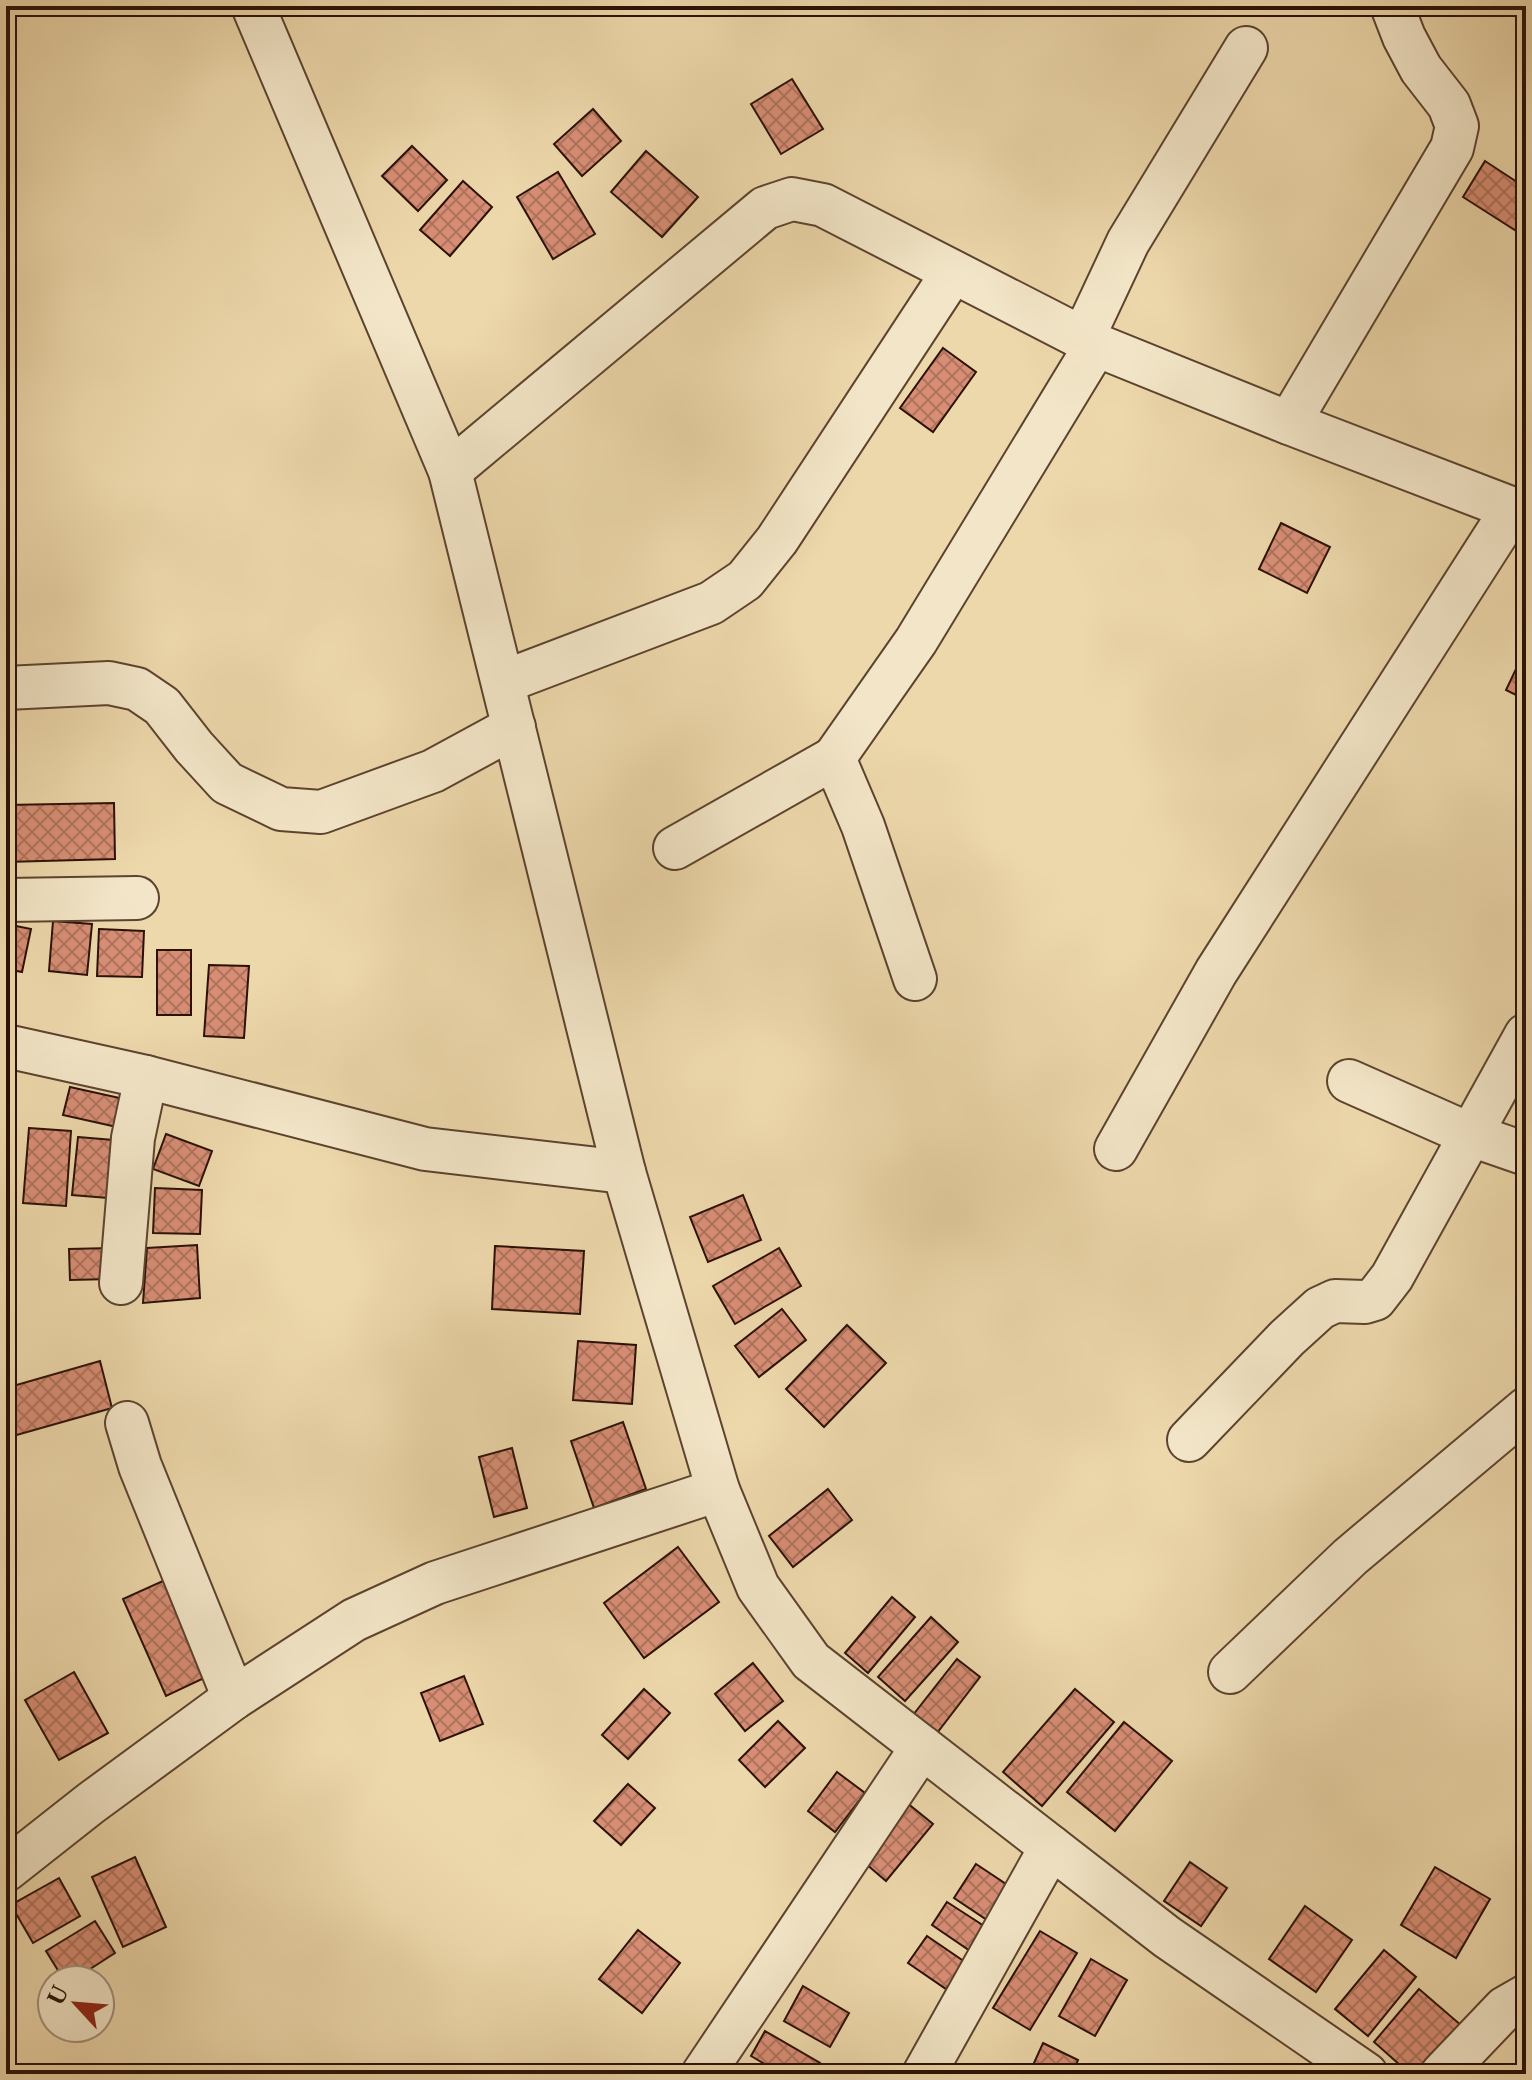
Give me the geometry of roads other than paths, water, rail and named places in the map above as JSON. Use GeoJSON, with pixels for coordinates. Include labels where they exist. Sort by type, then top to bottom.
{"type":"FeatureCollection","features":[{"type":"Feature","properties":{"kind":"street"},"geometry":{"type":"LineString","coordinates":[[253,6],[450,471],[624,1172],[718,1490],[758,1587],[811,1661],[1167,1937],[1366,2074]]}},
{"type":"Feature","properties":{"kind":"street"},"geometry":{"type":"LineString","coordinates":[[1289,423],[1452,148],[1457,126],[1449,105],[1421,69],[1392,6]]}},
{"type":"Feature","properties":{"kind":"street"},"geometry":{"type":"LineString","coordinates":[[675,848],[834,758],[916,641],[1089,342],[1128,242],[1246,48]]}},
{"type":"Feature","properties":{"kind":"street"},"geometry":{"type":"LineString","coordinates":[[450,471],[765,208],[792,199],[823,205],[1089,342],[1520,511],[1216,972],[1116,1149]]}},
{"type":"Feature","properties":{"kind":"street"},"geometry":{"type":"LineString","coordinates":[[503,682],[711,603],[745,580],[777,540],[953,272]]}},
{"type":"Feature","properties":{"kind":"street"},"geometry":{"type":"LineString","coordinates":[[6,688],[109,683],[137,689],[162,706],[227,783],[281,809],[321,812],[433,771],[514,727]]}},
{"type":"Feature","properties":{"kind":"street"},"geometry":{"type":"LineString","coordinates":[[834,758],[863,826],[915,979]]}},
{"type":"Feature","properties":{"kind":"street"},"geometry":{"type":"LineString","coordinates":[[6,900],[137,898]]}},
{"type":"Feature","properties":{"kind":"street"},"geometry":{"type":"LineString","coordinates":[[1189,1440],[1320,1308],[1335,1301],[1365,1302],[1375,1299],[1392,1277],[1526,1035]]}},
{"type":"Feature","properties":{"kind":"street"},"geometry":{"type":"LineString","coordinates":[[6,1046],[146,1077],[425,1149],[624,1172]]}},
{"type":"Feature","properties":{"kind":"street"},"geometry":{"type":"LineString","coordinates":[[121,1283],[133,1138],[146,1077]]}},
{"type":"Feature","properties":{"kind":"street"},"geometry":{"type":"LineString","coordinates":[[1349,1081],[1471,1135],[1526,1154]]}},
{"type":"Feature","properties":{"kind":"street"},"geometry":{"type":"LineString","coordinates":[[1230,1672],[1350,1557],[1526,1409]]}},
{"type":"Feature","properties":{"kind":"street"},"geometry":{"type":"LineString","coordinates":[[127,1423],[140,1466],[234,1698]]}},
{"type":"Feature","properties":{"kind":"street"},"geometry":{"type":"LineString","coordinates":[[6,1870],[234,1698],[354,1620],[435,1583],[718,1490]]}},
{"type":"Feature","properties":{"kind":"street"},"geometry":{"type":"LineString","coordinates":[[703,2074],[922,1747]]}},
{"type":"Feature","properties":{"kind":"street"},"geometry":{"type":"LineString","coordinates":[[924,2074],[1051,1847]]}},
{"type":"Feature","properties":{"kind":"street"},"geometry":{"type":"LineString","coordinates":[[1442,2074],[1505,2008],[1526,1996]]}}]}
